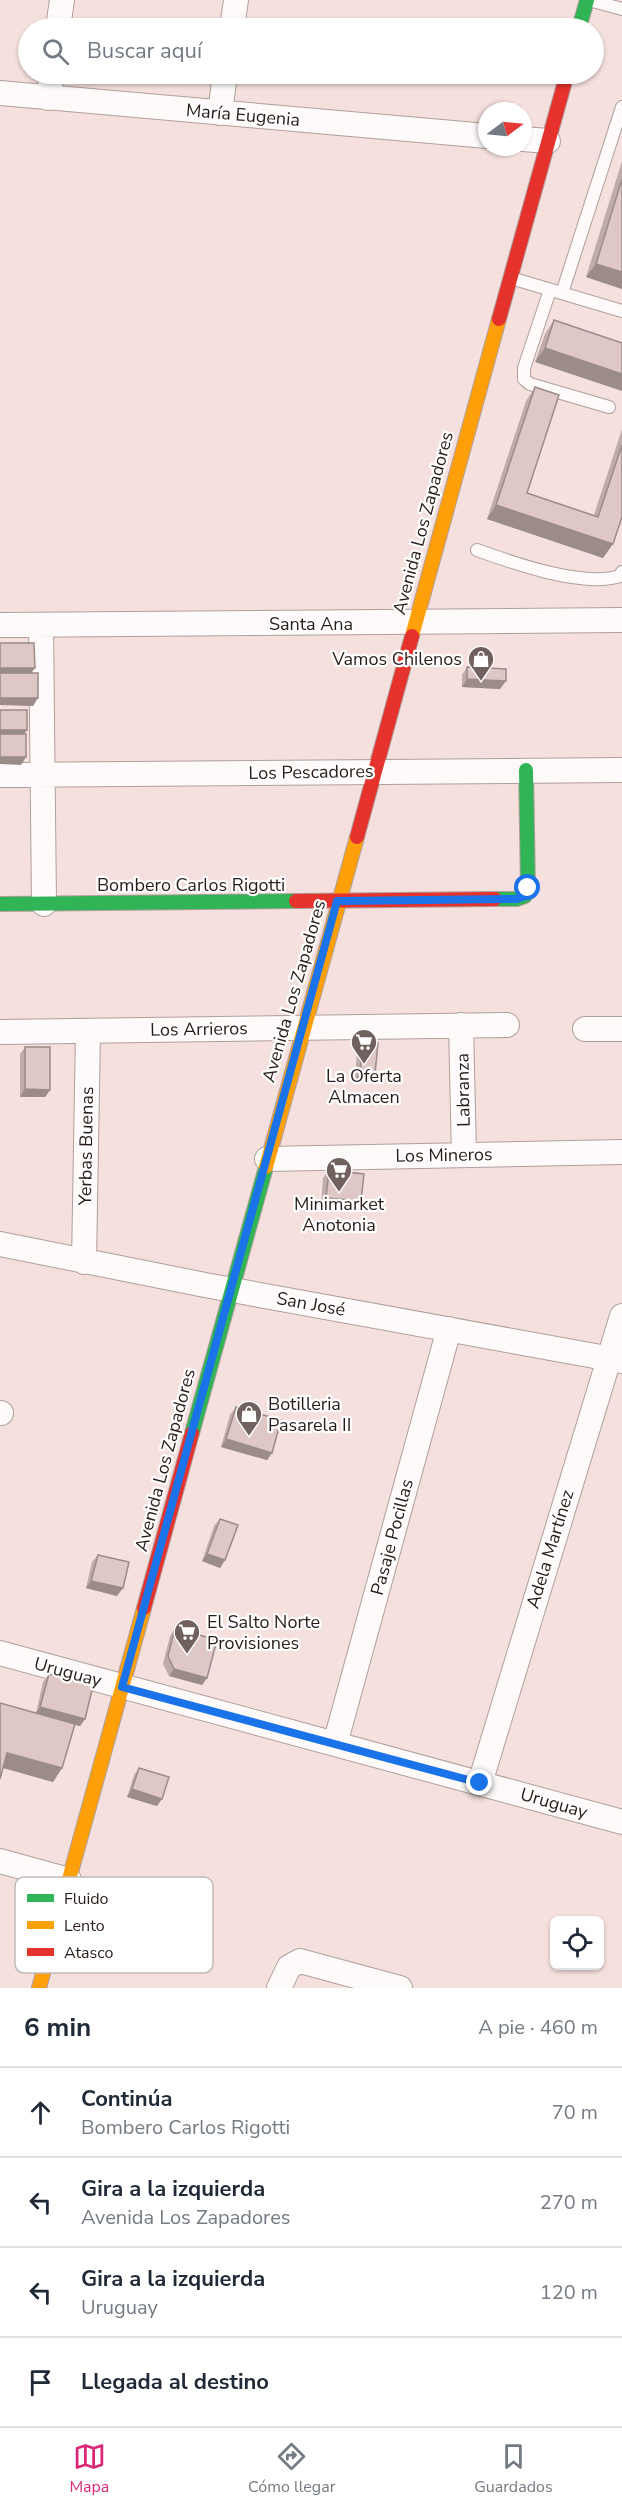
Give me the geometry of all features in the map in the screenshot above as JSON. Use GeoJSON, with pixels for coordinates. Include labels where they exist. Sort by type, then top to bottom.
{"type":"FeatureCollection","features":[{"type":"Feature","properties":{"kind":"main road"},"geometry":{"type":"LineString","coordinates":[[582,18],[587,0]]}},
{"type":"Feature","properties":{"kind":"main road","name":"Avenida Los Zapadores"},"geometry":{"type":"LineString","coordinates":[[70,1877],[509,277],[564,84]]}},
{"type":"Feature","properties":{"kind":"main road","name":"Bombero Carlos Rigotti"},"geometry":{"type":"LineString","coordinates":[[0,904],[517,899],[525,896],[528,888],[526,770]]}},
{"type":"Feature","properties":{"kind":"main road","name":"Avenida Los Zapadores"},"geometry":{"type":"LineString","coordinates":[[39,1988],[43,1973]]}},
{"type":"Feature","properties":{"kind":"street"},"geometry":{"type":"LineString","coordinates":[[59,18],[62,0]]}},
{"type":"Feature","properties":{"kind":"street"},"geometry":{"type":"LineString","coordinates":[[233,18],[236,0]]}},
{"type":"Feature","properties":{"kind":"street"},"geometry":{"type":"LineString","coordinates":[[48,98],[50,84]]}},
{"type":"Feature","properties":{"kind":"street"},"geometry":{"type":"LineString","coordinates":[[220,113],[224,84]]}},
{"type":"Feature","properties":{"kind":"street","name":"María Eugenia"},"geometry":{"type":"LineString","coordinates":[[0,93],[478,135]]}},
{"type":"Feature","properties":{"kind":"street"},"geometry":{"type":"LineString","coordinates":[[532,140],[548,141]]}},
{"type":"Feature","properties":{"kind":"street","name":"Santa Ana"},"geometry":{"type":"LineString","coordinates":[[0,625],[622,620]]}},
{"type":"Feature","properties":{"kind":"street"},"geometry":{"type":"LineString","coordinates":[[41,625],[44,904]]}},
{"type":"Feature","properties":{"kind":"street","name":"Los Pescadores"},"geometry":{"type":"LineString","coordinates":[[0,775],[622,770]]}},
{"type":"Feature","properties":{"kind":"street","name":"Labranza"},"geometry":{"type":"LineString","coordinates":[[461,1025],[464,1155]]}},
{"type":"Feature","properties":{"kind":"street","name":"Los Arrieros"},"geometry":{"type":"LineString","coordinates":[[0,1032],[507,1025]]}},
{"type":"Feature","properties":{"kind":"street"},"geometry":{"type":"LineString","coordinates":[[585,1029],[622,1029]]}},
{"type":"Feature","properties":{"kind":"street","name":"Yerbas Buenas"},"geometry":{"type":"LineString","coordinates":[[84,1262],[88,1031]]}},
{"type":"Feature","properties":{"kind":"street","name":"Los Mineros"},"geometry":{"type":"LineString","coordinates":[[267,1159],[622,1152]]}},
{"type":"Feature","properties":{"kind":"street","name":"San José"},"geometry":{"type":"LineString","coordinates":[[0,1244],[230,1290],[615,1360]]}},
{"type":"Feature","properties":{"kind":"street","name":"Adela Martínez"},"geometry":{"type":"LineString","coordinates":[[480,1783],[615,1360],[622,1316]]}},
{"type":"Feature","properties":{"kind":"street","name":"Pasaje Pocillas"},"geometry":{"type":"LineString","coordinates":[[335,1744],[449,1329]]}},
{"type":"Feature","properties":{"kind":"street","name":"Uruguay"},"geometry":{"type":"LineString","coordinates":[[0,1653],[622,1822]]}},
{"type":"Feature","properties":{"kind":"street"},"geometry":{"type":"LineString","coordinates":[[0,1861],[58,1877]]}},
{"type":"Feature","properties":{"kind":"street"},"geometry":{"type":"LineString","coordinates":[[279,1988],[289,1966],[300,1961],[399,1988]]}},
{"type":"Feature","properties":{"kind":"lane"},"geometry":{"type":"LineString","coordinates":[[587,0],[622,9]]}},
{"type":"Feature","properties":{"kind":"lane"},"geometry":{"type":"LineString","coordinates":[[562,293],[621,116]]}},
{"type":"Feature","properties":{"kind":"lane"},"geometry":{"type":"LineString","coordinates":[[509,277],[622,311]]}},
{"type":"Feature","properties":{"kind":"lane"},"geometry":{"type":"LineString","coordinates":[[550,290],[524,368],[524,379],[530,384],[609,407]]}},
{"type":"Feature","properties":{"kind":"lane"},"geometry":{"type":"LineString","coordinates":[[477,550],[534,570],[607,580],[620,576],[622,572]]}},
{"type":"Feature","properties":{"kind":"building"},"geometry":{"type":"Polygon","coordinates":[[[622,179],[622,272],[596,264],[622,179]]]}},
{"type":"Feature","properties":{"kind":"building"},"geometry":{"type":"Polygon","coordinates":[[[554,320],[622,343],[622,374],[545,348],[554,320]]]}},
{"type":"Feature","properties":{"kind":"building"},"geometry":{"type":"Polygon","coordinates":[[[535,387],[559,395],[527,493],[598,517],[622,445],[622,517],[613,544],[496,505],[535,387]]]}},
{"type":"Feature","properties":{"kind":"building"},"geometry":{"type":"Polygon","coordinates":[[[0,643],[34,643],[35,668],[0,668],[0,643]]]}},
{"type":"Feature","properties":{"kind":"building"},"geometry":{"type":"Polygon","coordinates":[[[467,667],[506,669],[506,681],[467,679],[467,667]]]}},
{"type":"Feature","properties":{"kind":"building"},"geometry":{"type":"Polygon","coordinates":[[[0,673],[38,673],[38,698],[0,698],[0,673]]]}},
{"type":"Feature","properties":{"kind":"building"},"geometry":{"type":"Polygon","coordinates":[[[0,710],[27,710],[27,730],[0,730],[0,710]]]}},
{"type":"Feature","properties":{"kind":"building"},"geometry":{"type":"Polygon","coordinates":[[[0,734],[26,734],[26,757],[0,757],[0,734]]]}},
{"type":"Feature","properties":{"kind":"building"},"geometry":{"type":"Polygon","coordinates":[[[363,1041],[378,1043],[375,1074],[360,1073],[363,1041]]]}},
{"type":"Feature","properties":{"kind":"building"},"geometry":{"type":"Polygon","coordinates":[[[25,1047],[50,1047],[50,1090],[25,1089],[25,1047]]]}},
{"type":"Feature","properties":{"kind":"building","name":"Minimarket Anotonia"},"geometry":{"type":"Polygon","coordinates":[[[329,1170],[364,1174],[361,1201],[326,1198],[329,1170]]]}},
{"type":"Feature","properties":{"kind":"building","name":"Botilleria Pasarela II"},"geometry":{"type":"Polygon","coordinates":[[[236,1407],[281,1420],[272,1453],[226,1439],[236,1407]]]}},
{"type":"Feature","properties":{"kind":"building"},"geometry":{"type":"Polygon","coordinates":[[[220,1519],[238,1525],[225,1560],[207,1554],[220,1519]]]}},
{"type":"Feature","properties":{"kind":"building"},"geometry":{"type":"Polygon","coordinates":[[[98,1555],[129,1562],[123,1588],[91,1581],[98,1555]]]}},
{"type":"Feature","properties":{"kind":"building","name":"El Salto Norte Provisiones"},"geometry":{"type":"Polygon","coordinates":[[[175,1628],[217,1640],[207,1678],[174,1669],[168,1656],[175,1628]]]}},
{"type":"Feature","properties":{"kind":"building"},"geometry":{"type":"Polygon","coordinates":[[[49,1674],[93,1686],[85,1719],[40,1707],[49,1674]]]}},
{"type":"Feature","properties":{"kind":"building"},"geometry":{"type":"Polygon","coordinates":[[[0,1703],[75,1724],[62,1768],[7,1753],[0,1779],[0,1703]]]}},
{"type":"Feature","properties":{"kind":"building"},"geometry":{"type":"Polygon","coordinates":[[[139,1768],[169,1777],[162,1799],[132,1789],[139,1768]]]}},
{"type":"Feature","properties":{"kind":"traffic: fast"},"geometry":{"type":"LineString","coordinates":[[582,18],[587,0]]}},
{"type":"Feature","properties":{"kind":"traffic: fast"},"geometry":{"type":"LineString","coordinates":[[495,899],[517,899],[525,896],[528,888],[526,770]]}},
{"type":"Feature","properties":{"kind":"traffic: fast"},"geometry":{"type":"LineString","coordinates":[[0,904],[296,901]]}},
{"type":"Feature","properties":{"kind":"traffic: fast"},"geometry":{"type":"LineString","coordinates":[[192,1433],[266,1167]]}},
{"type":"Feature","properties":{"kind":"traffic: slow"},"geometry":{"type":"LineString","coordinates":[[412,636],[499,319]]}},
{"type":"Feature","properties":{"kind":"traffic: slow"},"geometry":{"type":"LineString","coordinates":[[266,1167],[357,837]]}},
{"type":"Feature","properties":{"kind":"traffic: slow"},"geometry":{"type":"LineString","coordinates":[[70,1877],[144,1608]]}},
{"type":"Feature","properties":{"kind":"traffic: slow"},"geometry":{"type":"LineString","coordinates":[[39,1988],[43,1973]]}},
{"type":"Feature","properties":{"kind":"traffic: jam"},"geometry":{"type":"LineString","coordinates":[[499,319],[564,84]]}},
{"type":"Feature","properties":{"kind":"traffic: jam"},"geometry":{"type":"LineString","coordinates":[[357,837],[412,636]]}},
{"type":"Feature","properties":{"kind":"traffic: jam"},"geometry":{"type":"LineString","coordinates":[[296,901],[495,899]]}},
{"type":"Feature","properties":{"kind":"traffic: jam"},"geometry":{"type":"LineString","coordinates":[[144,1608],[192,1433]]}},
{"type":"Feature","properties":{"kind":"place","name":"Vamos Chilenos"},"geometry":{"type":"Point","coordinates":[481,682]}},
{"type":"Feature","properties":{"kind":"place","name":"La Oferta Almacen"},"geometry":{"type":"Point","coordinates":[364,1065]}},
{"type":"Feature","properties":{"kind":"place","name":"Minimarket Anotonia"},"geometry":{"type":"Point","coordinates":[339,1193]}},
{"type":"Feature","properties":{"kind":"place","name":"Botilleria Pasarela II"},"geometry":{"type":"Point","coordinates":[249,1437]}},
{"type":"Feature","properties":{"kind":"place","name":"El Salto Norte Provisiones"},"geometry":{"type":"Point","coordinates":[187,1655]}},
{"type":"Feature","properties":{"kind":"route"},"geometry":{"type":"LineString","coordinates":[[480,1783],[122,1687],[337,901],[517,899],[525,896],[528,888]]}}]}
